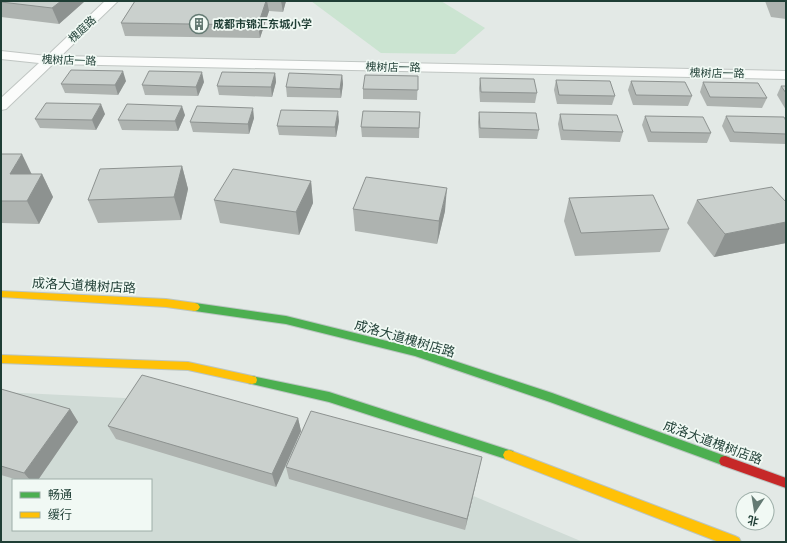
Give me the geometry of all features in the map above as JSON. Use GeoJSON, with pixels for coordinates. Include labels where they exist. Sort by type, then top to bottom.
{"type":"FeatureCollection","features":[{"type":"Feature","properties":{"kind":"main road","name":"成洛大道槐树店路"},"geometry":{"type":"LineString","coordinates":[[1,294],[166,303],[286,320],[415,352],[552,398],[786,483]]}},
{"type":"Feature","properties":{"kind":"main road"},"geometry":{"type":"LineString","coordinates":[[1,359],[188,366],[329,397],[502,452],[736,542]]}},
{"type":"Feature","properties":{"kind":"street","name":"槐庭路"},"geometry":{"type":"LineString","coordinates":[[1,106],[112,1]]}},
{"type":"Feature","properties":{"kind":"street","name":"槐树店一路"},"geometry":{"type":"LineString","coordinates":[[1,54],[49,60],[786,74]]}},
{"type":"Feature","properties":{"kind":"shaded area"},"geometry":{"type":"Polygon","coordinates":[[[1,392],[145,399],[433,479],[583,542],[1,542],[1,392]]]}},
{"type":"Feature","properties":{"kind":"green space"},"geometry":{"type":"Polygon","coordinates":[[[311,1],[441,1],[485,28],[455,54],[381,53],[311,1]]]}},
{"type":"Feature","properties":{"kind":"building"},"geometry":{"type":"Polygon","coordinates":[[[1,1],[61,1],[52,8],[1,1]]]}},
{"type":"Feature","properties":{"kind":"building"},"geometry":{"type":"Polygon","coordinates":[[[135,1],[266,1],[258,25],[121,23],[135,1]]]}},
{"type":"Feature","properties":{"kind":"building"},"geometry":{"type":"Polygon","coordinates":[[[71,70],[123,71],[115,85],[61,84],[71,70]]]}},
{"type":"Feature","properties":{"kind":"building"},"geometry":{"type":"Polygon","coordinates":[[[149,71],[202,72],[196,87],[142,85],[149,71]]]}},
{"type":"Feature","properties":{"kind":"building"},"geometry":{"type":"Polygon","coordinates":[[[222,72],[275,73],[271,87],[217,86],[222,72]]]}},
{"type":"Feature","properties":{"kind":"building"},"geometry":{"type":"Polygon","coordinates":[[[289,73],[342,75],[340,89],[286,87],[289,73]]]}},
{"type":"Feature","properties":{"kind":"building"},"geometry":{"type":"Polygon","coordinates":[[[365,75],[418,76],[418,90],[363,89],[365,75]]]}},
{"type":"Feature","properties":{"kind":"building"},"geometry":{"type":"Polygon","coordinates":[[[480,78],[534,79],[537,93],[481,92],[480,78]]]}},
{"type":"Feature","properties":{"kind":"building"},"geometry":{"type":"Polygon","coordinates":[[[556,80],[610,81],[615,96],[559,95],[556,80]]]}},
{"type":"Feature","properties":{"kind":"building"},"geometry":{"type":"Polygon","coordinates":[[[631,81],[685,82],[692,96],[636,95],[631,81]]]}},
{"type":"Feature","properties":{"kind":"building"},"geometry":{"type":"Polygon","coordinates":[[[703,82],[758,83],[767,98],[710,97],[703,82]]]}},
{"type":"Feature","properties":{"kind":"building"},"geometry":{"type":"Polygon","coordinates":[[[781,86],[786,86],[786,93],[781,86]]]}},
{"type":"Feature","properties":{"kind":"building"},"geometry":{"type":"Polygon","coordinates":[[[46,103],[101,104],[92,120],[35,119],[46,103]]]}},
{"type":"Feature","properties":{"kind":"building"},"geometry":{"type":"Polygon","coordinates":[[[127,104],[182,106],[175,121],[118,120],[127,104]]]}},
{"type":"Feature","properties":{"kind":"building"},"geometry":{"type":"Polygon","coordinates":[[[197,106],[253,108],[248,124],[190,122],[197,106]]]}},
{"type":"Feature","properties":{"kind":"building"},"geometry":{"type":"Polygon","coordinates":[[[281,110],[338,111],[335,127],[277,126],[281,110]]]}},
{"type":"Feature","properties":{"kind":"building"},"geometry":{"type":"Polygon","coordinates":[[[363,111],[420,112],[419,128],[361,127],[363,111]]]}},
{"type":"Feature","properties":{"kind":"building"},"geometry":{"type":"Polygon","coordinates":[[[479,112],[536,113],[539,130],[480,128],[479,112]]]}},
{"type":"Feature","properties":{"kind":"building"},"geometry":{"type":"Polygon","coordinates":[[[560,114],[617,115],[623,132],[563,130],[560,114]]]}},
{"type":"Feature","properties":{"kind":"building"},"geometry":{"type":"Polygon","coordinates":[[[645,116],[703,117],[711,133],[651,132],[645,116]]]}},
{"type":"Feature","properties":{"kind":"building"},"geometry":{"type":"Polygon","coordinates":[[[726,116],[784,117],[786,121],[786,134],[734,132],[726,116]]]}},
{"type":"Feature","properties":{"kind":"building"},"geometry":{"type":"Polygon","coordinates":[[[1,154],[22,154],[10,174],[42,174],[27,201],[1,201],[1,154]]]}},
{"type":"Feature","properties":{"kind":"building"},"geometry":{"type":"Polygon","coordinates":[[[182,166],[174,197],[88,200],[100,169],[182,166]]]}},
{"type":"Feature","properties":{"kind":"building"},"geometry":{"type":"Polygon","coordinates":[[[233,169],[311,181],[296,212],[214,200],[233,169]]]}},
{"type":"Feature","properties":{"kind":"building"},"geometry":{"type":"Polygon","coordinates":[[[366,177],[447,188],[439,221],[353,209],[366,177]]]}},
{"type":"Feature","properties":{"kind":"building"},"geometry":{"type":"Polygon","coordinates":[[[772,187],[786,202],[786,222],[725,234],[697,200],[772,187]]]}},
{"type":"Feature","properties":{"kind":"building"},"geometry":{"type":"Polygon","coordinates":[[[653,195],[669,229],[581,233],[569,198],[653,195]]]}},
{"type":"Feature","properties":{"kind":"building"},"geometry":{"type":"Polygon","coordinates":[[[142,375],[298,418],[272,474],[108,426],[142,375]]]}},
{"type":"Feature","properties":{"kind":"building"},"geometry":{"type":"Polygon","coordinates":[[[1,389],[70,409],[24,473],[1,466],[1,389]]]}},
{"type":"Feature","properties":{"kind":"building"},"geometry":{"type":"Polygon","coordinates":[[[311,411],[482,457],[467,519],[286,467],[311,411]]]}},
{"type":"Feature","properties":{"kind":"traffic: fast"},"geometry":{"type":"LineString","coordinates":[[195,307],[286,320],[415,352],[552,398],[725,461]]}},
{"type":"Feature","properties":{"kind":"traffic: fast"},"geometry":{"type":"LineString","coordinates":[[252,380],[329,397],[509,455]]}},
{"type":"Feature","properties":{"kind":"traffic: slow"},"geometry":{"type":"LineString","coordinates":[[1,294],[166,303],[195,307]]}},
{"type":"Feature","properties":{"kind":"traffic: slow"},"geometry":{"type":"LineString","coordinates":[[1,359],[188,366],[252,380]]}},
{"type":"Feature","properties":{"kind":"traffic: slow"},"geometry":{"type":"LineString","coordinates":[[509,455],[735,542]]}},
{"type":"Feature","properties":{"kind":"traffic: jam"},"geometry":{"type":"LineString","coordinates":[[725,461],[786,483]]}},
{"type":"Feature","properties":{"kind":"place","name":"成都市锦汇东城小学"},"geometry":{"type":"Point","coordinates":[199,24]}}]}
